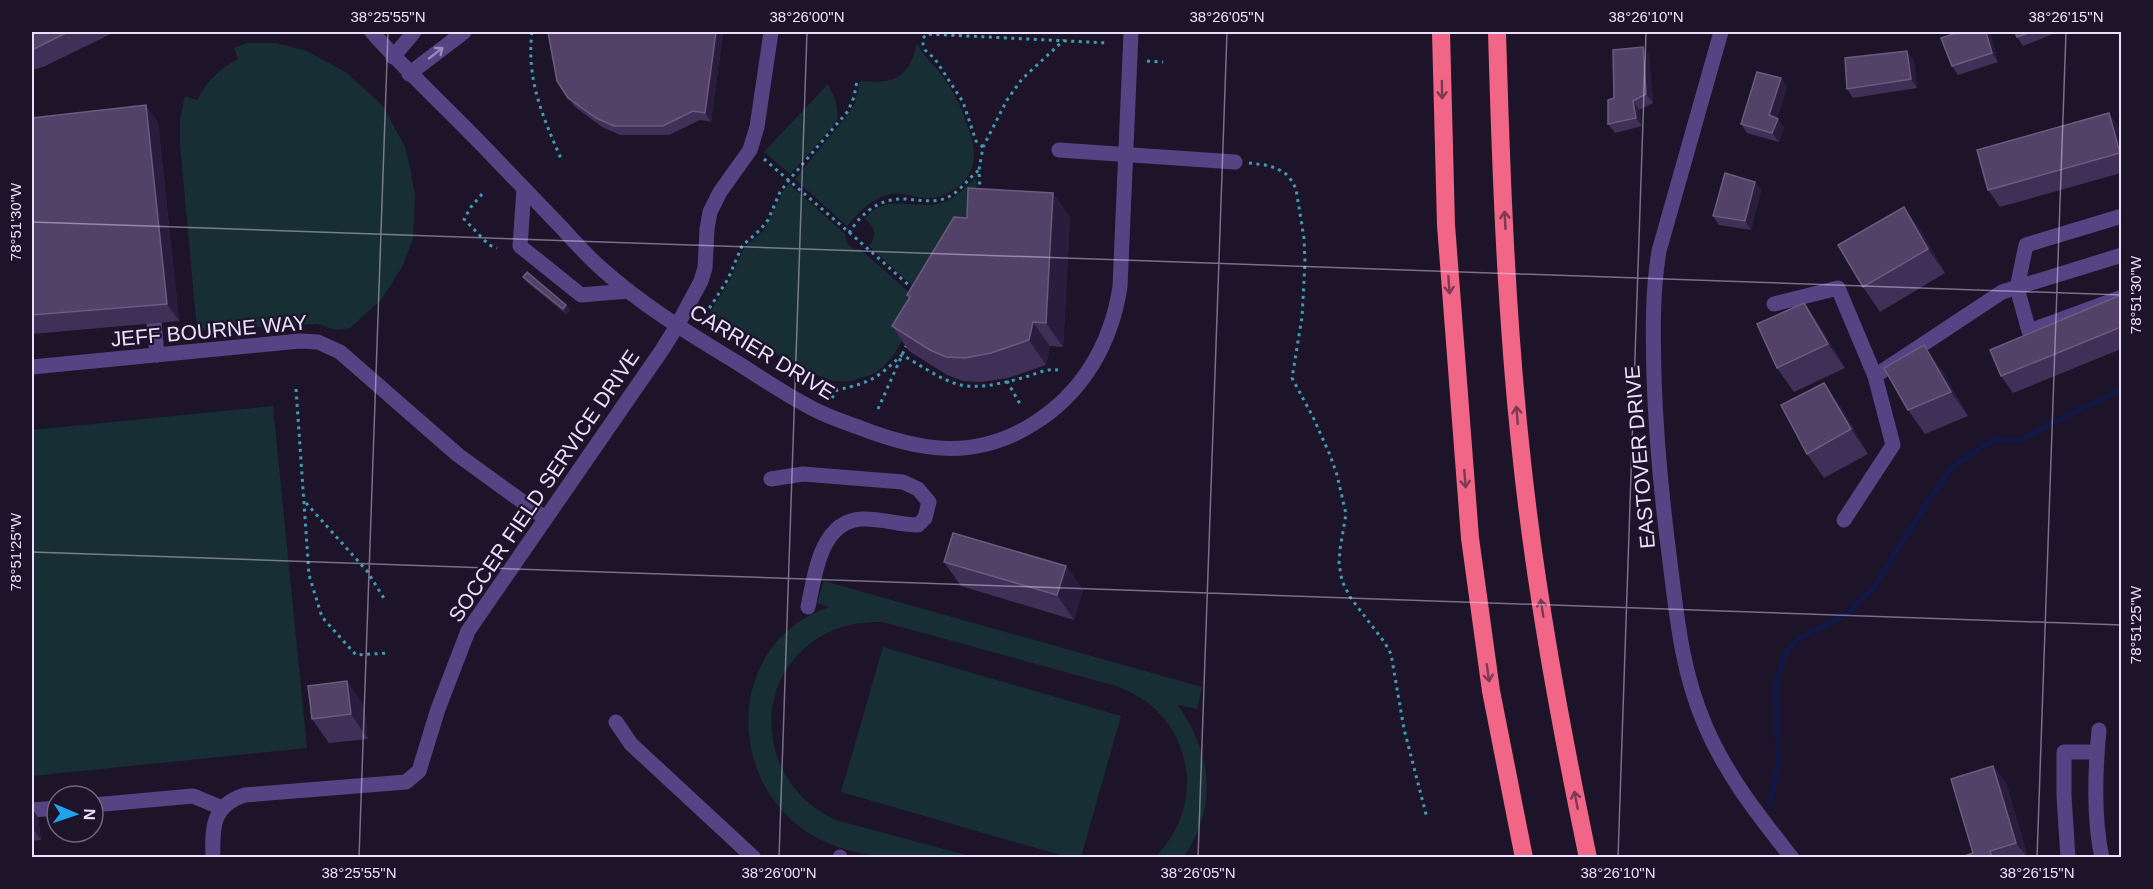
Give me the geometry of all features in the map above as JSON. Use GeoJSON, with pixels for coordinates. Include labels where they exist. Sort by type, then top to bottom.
{"type":"FeatureCollection","features":[{"type":"Feature","properties":{"kind":"highway"},"geometry":{"type":"LineString","coordinates":[[1441,32],[1446,225],[1470,538],[1491,691],[1524,858]]}},
{"type":"Feature","properties":{"kind":"highway"},"geometry":{"type":"LineString","coordinates":[[1497,32],[1508,297],[1521,453],[1547,646],[1588,858]]}},
{"type":"Feature","properties":{"kind":"street","name":"CARRIER DRIVE"},"geometry":{"type":"LineString","coordinates":[[372,32],[409,74],[600,268],[628,291],[677,326],[808,407],[893,441],[943,448],[981,445],[1002,439],[1039,421],[1063,402],[1082,382],[1104,345],[1115,314],[1119,287],[1131,32]]}},
{"type":"Feature","properties":{"kind":"street"},"geometry":{"type":"LineString","coordinates":[[393,57],[414,32]]}},
{"type":"Feature","properties":{"kind":"street"},"geometry":{"type":"LineString","coordinates":[[409,74],[464,32]]}},
{"type":"Feature","properties":{"kind":"street"},"geometry":{"type":"LineString","coordinates":[[750,150],[757,127],[771,32]]}},
{"type":"Feature","properties":{"kind":"street","name":"EASTOVER DRIVE"},"geometry":{"type":"LineString","coordinates":[[1721,32],[1659,251],[1653,283],[1652,325],[1656,417],[1664,520],[1688,681],[1723,763],[1751,806],[1792,858]]}},
{"type":"Feature","properties":{"kind":"street","name":"SOCCER FIELD SERVICE DRIVE"},"geometry":{"type":"LineString","coordinates":[[222,808],[230,801],[245,795],[406,782],[419,771],[438,709],[468,631],[677,326],[703,274],[710,212],[720,192],[750,150]]}},
{"type":"Feature","properties":{"kind":"street"},"geometry":{"type":"LineString","coordinates":[[1059,150],[1235,162]]}},
{"type":"Feature","properties":{"kind":"street"},"geometry":{"type":"LineString","coordinates":[[524,189],[520,246],[581,295],[628,291]]}},
{"type":"Feature","properties":{"kind":"street"},"geometry":{"type":"LineString","coordinates":[[2121,216],[2026,245],[2009,290],[2029,331],[2121,297]]}},
{"type":"Feature","properties":{"kind":"street"},"geometry":{"type":"LineString","coordinates":[[1875,376],[2009,290],[2121,255]]}},
{"type":"Feature","properties":{"kind":"street"},"geometry":{"type":"LineString","coordinates":[[1774,304],[1838,288],[1875,376],[1893,445],[1844,520]]}},
{"type":"Feature","properties":{"kind":"street"},"geometry":{"type":"LineString","coordinates":[[154,323],[157,355]]}},
{"type":"Feature","properties":{"kind":"street","name":"JEFF BOURNE WAY"},"geometry":{"type":"LineString","coordinates":[[32,367],[300,341],[326,345],[340,352],[458,455],[545,518]]}},
{"type":"Feature","properties":{"kind":"street"},"geometry":{"type":"LineString","coordinates":[[771,479],[803,474],[903,482],[918,489],[929,502],[925,518],[918,525],[863,519],[845,521],[831,534],[820,556],[808,607]]}},
{"type":"Feature","properties":{"kind":"street"},"geometry":{"type":"LineString","coordinates":[[616,722],[631,744],[754,858]]}},
{"type":"Feature","properties":{"kind":"street"},"geometry":{"type":"LineString","coordinates":[[2099,730],[2097,810],[2102,858]]}},
{"type":"Feature","properties":{"kind":"street"},"geometry":{"type":"LineString","coordinates":[[2068,858],[2064,752],[2097,752]]}},
{"type":"Feature","properties":{"kind":"street"},"geometry":{"type":"LineString","coordinates":[[105,804],[193,796],[222,808],[214,824],[213,858]]}},
{"type":"Feature","properties":{"kind":"path"},"geometry":{"type":"LineString","coordinates":[[532,32],[530,46],[537,102],[562,161]]}},
{"type":"Feature","properties":{"kind":"path"},"geometry":{"type":"LineString","coordinates":[[983,147],[976,141],[963,102],[935,59],[925,50],[923,38],[927,34],[1108,43]]}},
{"type":"Feature","properties":{"kind":"path"},"geometry":{"type":"LineString","coordinates":[[980,197],[979,170],[983,147],[1007,100],[1022,79],[1064,40]]}},
{"type":"Feature","properties":{"kind":"path"},"geometry":{"type":"LineString","coordinates":[[1147,61],[1163,62]]}},
{"type":"Feature","properties":{"kind":"path"},"geometry":{"type":"LineString","coordinates":[[704,322],[707,312],[728,279],[742,246],[768,220],[780,192],[848,111],[857,81]]}},
{"type":"Feature","properties":{"kind":"path"},"geometry":{"type":"LineString","coordinates":[[750,150],[789,180],[919,295]]}},
{"type":"Feature","properties":{"kind":"path"},"geometry":{"type":"LineString","coordinates":[[1235,162],[1276,168],[1286,174],[1296,189],[1304,238],[1305,263],[1302,317],[1292,378],[1313,417],[1337,475],[1346,514],[1339,563],[1342,581],[1350,597],[1385,642],[1391,654],[1404,729],[1426,818]]}},
{"type":"Feature","properties":{"kind":"path"},"geometry":{"type":"LineString","coordinates":[[849,233],[870,208],[880,203],[891,200],[939,200],[957,192],[979,170]]}},
{"type":"Feature","properties":{"kind":"path"},"geometry":{"type":"LineString","coordinates":[[482,194],[464,219],[489,245],[498,248]]}},
{"type":"Feature","properties":{"kind":"path"},"geometry":{"type":"LineString","coordinates":[[878,409],[907,344]]}},
{"type":"Feature","properties":{"kind":"path"},"geometry":{"type":"LineString","coordinates":[[902,355],[959,385],[990,385],[1049,368],[1058,370]]}},
{"type":"Feature","properties":{"kind":"path"},"geometry":{"type":"LineString","coordinates":[[832,398],[837,390],[861,385],[878,377],[902,355]]}},
{"type":"Feature","properties":{"kind":"path"},"geometry":{"type":"LineString","coordinates":[[1008,381],[1020,404]]}},
{"type":"Feature","properties":{"kind":"path"},"geometry":{"type":"LineString","coordinates":[[296,389],[309,575],[322,617],[356,655],[388,653]]}},
{"type":"Feature","properties":{"kind":"path"},"geometry":{"type":"LineString","coordinates":[[305,502],[367,571],[385,600]]}},
{"type":"Feature","properties":{"kind":"green space"},"geometry":{"type":"Polygon","coordinates":[[[247,43],[276,43],[307,51],[347,73],[383,106],[405,147],[415,196],[413,239],[402,267],[381,300],[350,328],[336,330],[317,324],[197,330],[180,144],[180,119],[185,96],[197,100],[214,76],[238,59],[234,48],[247,43]]]}},
{"type":"Feature","properties":{"kind":"green space"},"geometry":{"type":"Polygon","coordinates":[[[917,43],[949,85],[957,100],[973,146],[973,164],[961,184],[947,194],[932,198],[896,194],[884,196],[872,202],[847,226],[795,179],[849,113],[855,103],[860,81],[882,81],[898,77],[909,65],[917,43]]]}},
{"type":"Feature","properties":{"kind":"green space"},"geometry":{"type":"Polygon","coordinates":[[[828,84],[836,102],[838,118],[832,128],[790,174],[764,152],[828,84]]]}},
{"type":"Feature","properties":{"kind":"green space"},"geometry":{"type":"Polygon","coordinates":[[[977,178],[975,215],[918,291],[869,246],[874,232],[865,219],[872,211],[891,204],[932,205],[942,203],[977,178]]]}},
{"type":"Feature","properties":{"kind":"green space"},"geometry":{"type":"Polygon","coordinates":[[[789,184],[845,234],[849,246],[860,249],[913,296],[919,314],[892,357],[882,368],[871,375],[848,382],[832,381],[804,370],[709,314],[730,280],[744,248],[764,230],[782,193],[789,184]]]}},
{"type":"Feature","properties":{"kind":"green space"},"geometry":{"type":"Polygon","coordinates":[[[273,406],[307,748],[32,776],[32,430],[273,406]]]}},
{"type":"Feature","properties":{"kind":"green space"},"geometry":{"type":"Polygon","coordinates":[[[824,581],[1202,687],[1197,709],[1178,705],[1198,742],[1204,761],[1206,780],[1206,799],[1202,819],[1195,838],[1184,857],[1155,857],[1169,840],[1179,821],[1185,802],[1187,781],[1185,761],[1178,741],[1167,723],[1152,706],[1116,686],[883,622],[861,623],[839,628],[825,634],[800,653],[783,676],[773,702],[772,730],[777,757],[790,782],[810,804],[836,820],[973,857],[911,858],[870,855],[850,851],[812,835],[783,811],[763,782],[751,749],[748,714],[755,681],[770,650],[795,625],[829,607],[817,603],[824,581]]]}},
{"type":"Feature","properties":{"kind":"green space"},"geometry":{"type":"Polygon","coordinates":[[[883,647],[1121,716],[1081,857],[1067,857],[841,792],[883,647]]]}},
{"type":"Feature","properties":{"kind":"building"},"geometry":{"type":"Polygon","coordinates":[[[32,32],[68,32],[32,50],[32,32]]]}},
{"type":"Feature","properties":{"kind":"building"},"geometry":{"type":"Polygon","coordinates":[[[548,32],[716,32],[705,113],[693,111],[663,126],[614,126],[596,118],[568,98],[557,81],[548,32]]]}},
{"type":"Feature","properties":{"kind":"building"},"geometry":{"type":"Polygon","coordinates":[[[1960,32],[1986,32],[1992,53],[1952,66],[1941,38],[1960,32]]]}},
{"type":"Feature","properties":{"kind":"building"},"geometry":{"type":"Polygon","coordinates":[[[2015,32],[2031,32],[2017,37],[2015,32]]]}},
{"type":"Feature","properties":{"kind":"building"},"geometry":{"type":"Polygon","coordinates":[[[1643,47],[1646,94],[1633,101],[1636,118],[1608,124],[1608,100],[1614,98],[1613,50],[1643,47]]]}},
{"type":"Feature","properties":{"kind":"building"},"geometry":{"type":"Polygon","coordinates":[[[1907,51],[1911,79],[1847,89],[1845,58],[1907,51]]]}},
{"type":"Feature","properties":{"kind":"building"},"geometry":{"type":"Polygon","coordinates":[[[1757,72],[1781,78],[1769,115],[1778,119],[1772,133],[1741,124],[1757,72]]]}},
{"type":"Feature","properties":{"kind":"building"},"geometry":{"type":"Polygon","coordinates":[[[146,105],[167,304],[32,315],[32,118],[146,105]]]}},
{"type":"Feature","properties":{"kind":"building"},"geometry":{"type":"Polygon","coordinates":[[[2109,113],[2120,153],[1988,190],[1977,150],[2109,113]]]}},
{"type":"Feature","properties":{"kind":"building"},"geometry":{"type":"Polygon","coordinates":[[[1725,173],[1755,182],[1745,221],[1713,216],[1725,173]]]}},
{"type":"Feature","properties":{"kind":"building"},"geometry":{"type":"Polygon","coordinates":[[[968,188],[1053,193],[1046,323],[1033,322],[1029,340],[991,353],[965,358],[946,357],[930,350],[892,326],[910,297],[907,295],[954,217],[967,218],[968,188]]]}},
{"type":"Feature","properties":{"kind":"building"},"geometry":{"type":"Polygon","coordinates":[[[1904,207],[1928,249],[1863,287],[1838,245],[1904,207]]]}},
{"type":"Feature","properties":{"kind":"building"},"geometry":{"type":"Polygon","coordinates":[[[527,272],[566,305],[563,309],[523,277],[527,272]]]}},
{"type":"Feature","properties":{"kind":"building"},"geometry":{"type":"Polygon","coordinates":[[[2121,295],[2121,327],[2001,376],[1990,350],[2121,295]]]}},
{"type":"Feature","properties":{"kind":"building"},"geometry":{"type":"Polygon","coordinates":[[[1804,303],[1828,344],[1777,368],[1757,324],[1804,303]]]}},
{"type":"Feature","properties":{"kind":"building"},"geometry":{"type":"Polygon","coordinates":[[[1924,345],[1951,392],[1908,410],[1884,368],[1924,345]]]}},
{"type":"Feature","properties":{"kind":"building"},"geometry":{"type":"Polygon","coordinates":[[[1824,383],[1851,429],[1807,454],[1781,405],[1824,383]]]}},
{"type":"Feature","properties":{"kind":"building"},"geometry":{"type":"Polygon","coordinates":[[[953,533],[1066,566],[1057,595],[944,562],[953,533]]]}},
{"type":"Feature","properties":{"kind":"building"},"geometry":{"type":"Polygon","coordinates":[[[347,681],[351,714],[312,719],[308,686],[347,681]]]}},
{"type":"Feature","properties":{"kind":"building"},"geometry":{"type":"Polygon","coordinates":[[[1993,766],[2016,843],[1990,851],[1992,858],[1959,858],[1973,853],[1951,779],[1993,766]]]}},
{"type":"Feature","properties":{"kind":"waterway"},"geometry":{"type":"LineString","coordinates":[[1769,807],[1778,765],[1776,684],[1784,656],[1796,640],[1847,614],[1873,589],[1930,498],[1953,466],[1994,439],[2021,440],[2073,412],[2122,390]]}}]}
